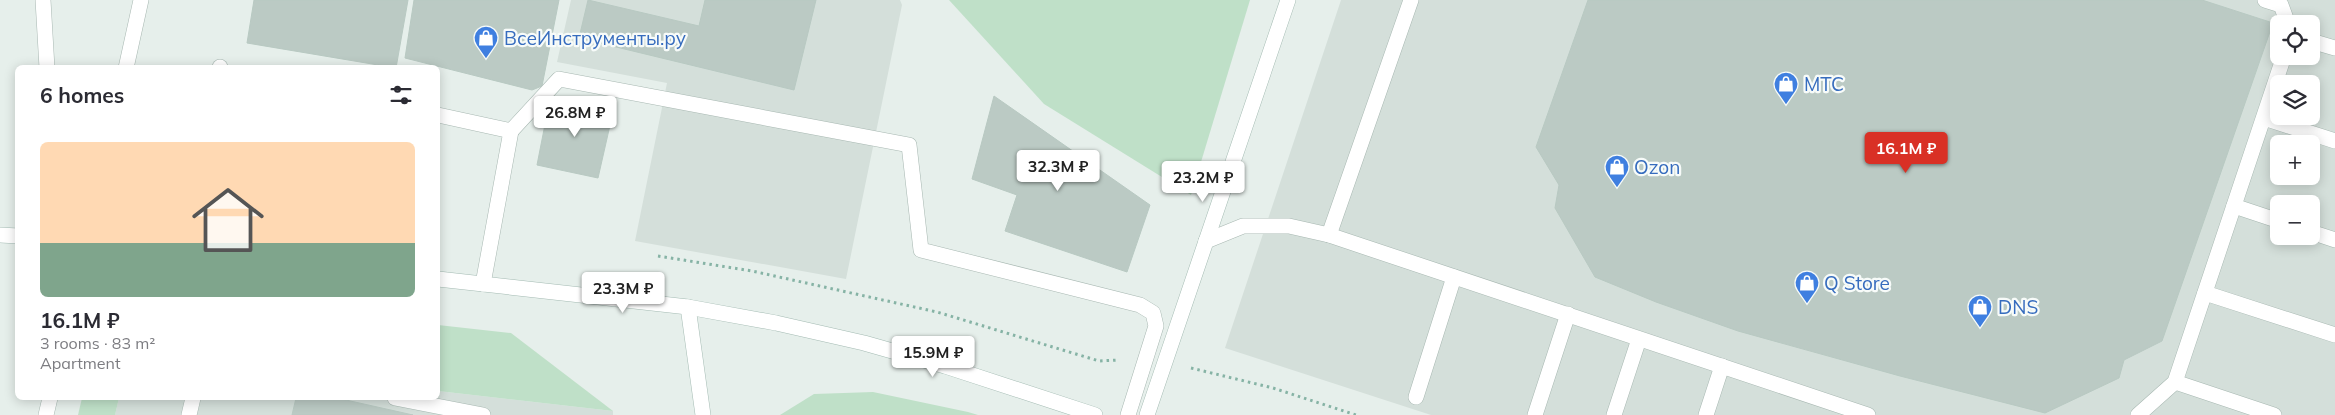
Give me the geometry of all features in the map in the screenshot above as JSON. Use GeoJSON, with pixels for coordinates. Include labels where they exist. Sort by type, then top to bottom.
{"type":"FeatureCollection","features":[{"type":"Feature","properties":{"kind":"main road"},"geometry":{"type":"LineString","coordinates":[[43,0],[47,65]]}},
{"type":"Feature","properties":{"kind":"main road"},"geometry":{"type":"LineString","coordinates":[[127,65],[141,0]]}},
{"type":"Feature","properties":{"kind":"main road"},"geometry":{"type":"LineString","coordinates":[[1148,415],[1288,0]]}},
{"type":"Feature","properties":{"kind":"main road"},"geometry":{"type":"LineString","coordinates":[[1328,235],[1411,0]]}},
{"type":"Feature","properties":{"kind":"main road"},"geometry":{"type":"LineString","coordinates":[[2265,0],[2281,5],[2285,15]]}},
{"type":"Feature","properties":{"kind":"main road"},"geometry":{"type":"LineString","coordinates":[[2320,44],[2335,48]]}},
{"type":"Feature","properties":{"kind":"main road"},"geometry":{"type":"LineString","coordinates":[[2138,415],[2175,382],[2281,65]]}},
{"type":"Feature","properties":{"kind":"main road"},"geometry":{"type":"LineString","coordinates":[[483,284],[511,131],[559,79],[909,145],[921,250],[1140,305],[1153,313],[1156,326],[1128,415]]}},
{"type":"Feature","properties":{"kind":"main road"},"geometry":{"type":"LineString","coordinates":[[440,115],[511,131]]}},
{"type":"Feature","properties":{"kind":"main road"},"geometry":{"type":"LineString","coordinates":[[2264,118],[2335,141]]}},
{"type":"Feature","properties":{"kind":"main road"},"geometry":{"type":"LineString","coordinates":[[2234,206],[2270,218]]}},
{"type":"Feature","properties":{"kind":"main road"},"geometry":{"type":"LineString","coordinates":[[1206,241],[1244,226],[1289,226],[1328,235],[1868,415]]}},
{"type":"Feature","properties":{"kind":"main road"},"geometry":{"type":"LineString","coordinates":[[0,235],[15,236]]}},
{"type":"Feature","properties":{"kind":"main road"},"geometry":{"type":"LineString","coordinates":[[2320,235],[2335,240]]}},
{"type":"Feature","properties":{"kind":"main road"},"geometry":{"type":"LineString","coordinates":[[1416,397],[1454,277]]}},
{"type":"Feature","properties":{"kind":"main road"},"geometry":{"type":"LineString","coordinates":[[440,279],[688,307],[776,324],[864,343],[945,366],[1095,415]]}},
{"type":"Feature","properties":{"kind":"main road"},"geometry":{"type":"LineString","coordinates":[[2205,293],[2335,334]]}},
{"type":"Feature","properties":{"kind":"main road"},"geometry":{"type":"LineString","coordinates":[[688,307],[703,415]]}},
{"type":"Feature","properties":{"kind":"main road"},"geometry":{"type":"LineString","coordinates":[[1535,415],[1568,314]]}},
{"type":"Feature","properties":{"kind":"main road"},"geometry":{"type":"LineString","coordinates":[[1614,415],[1639,339]]}},
{"type":"Feature","properties":{"kind":"main road"},"geometry":{"type":"LineString","coordinates":[[1706,415],[1722,366]]}},
{"type":"Feature","properties":{"kind":"main road"},"geometry":{"type":"LineString","coordinates":[[2175,382],[2274,415]]}},
{"type":"Feature","properties":{"kind":"main road"},"geometry":{"type":"LineString","coordinates":[[46,415],[50,400]]}},
{"type":"Feature","properties":{"kind":"main road"},"geometry":{"type":"LineString","coordinates":[[189,415],[193,400]]}},
{"type":"Feature","properties":{"kind":"main road"},"geometry":{"type":"LineString","coordinates":[[405,400],[483,415]]}},
{"type":"Feature","properties":{"kind":"path"},"geometry":{"type":"LineString","coordinates":[[658,256],[752,271],[937,312],[1098,361],[1145,359]]}},
{"type":"Feature","properties":{"kind":"path"},"geometry":{"type":"LineString","coordinates":[[1166,361],[1273,388],[1356,415]]}},
{"type":"Feature","properties":{"kind":"shaded area"},"geometry":{"type":"Polygon","coordinates":[[[571,0],[900,0],[902,5],[846,279],[635,241],[667,83],[557,62],[571,0]]]}},
{"type":"Feature","properties":{"kind":"shaded area"},"geometry":{"type":"Polygon","coordinates":[[[1341,0],[2335,0],[2335,415],[1431,415],[1225,348],[1341,0]]]}},
{"type":"Feature","properties":{"kind":"shaded area"},"geometry":{"type":"Polygon","coordinates":[[[440,391],[613,411],[613,415],[115,415],[119,400],[440,400],[440,391]]]}},
{"type":"Feature","properties":{"kind":"green space"},"geometry":{"type":"Polygon","coordinates":[[[949,0],[1250,0],[1191,195],[1044,104],[949,0]]]}},
{"type":"Feature","properties":{"kind":"green space"},"geometry":{"type":"Polygon","coordinates":[[[440,325],[511,333],[613,411],[440,391],[440,325]]]}},
{"type":"Feature","properties":{"kind":"green space"},"geometry":{"type":"Polygon","coordinates":[[[873,392],[978,415],[780,415],[814,394],[873,392]]]}},
{"type":"Feature","properties":{"kind":"green space"},"geometry":{"type":"Polygon","coordinates":[[[82,400],[119,400],[115,415],[78,415],[82,400]]]}},
{"type":"Feature","properties":{"kind":"building"},"geometry":{"type":"Polygon","coordinates":[[[254,0],[408,0],[397,65],[378,65],[247,43],[254,0]]]}},
{"type":"Feature","properties":{"kind":"building"},"geometry":{"type":"Polygon","coordinates":[[[414,0],[559,0],[542,86],[532,90],[440,67],[440,65],[405,58],[414,0]]]}},
{"type":"Feature","properties":{"kind":"building"},"geometry":{"type":"Polygon","coordinates":[[[588,0],[699,26],[705,0],[816,0],[794,90],[579,38],[588,0]]]}},
{"type":"Feature","properties":{"kind":"building"},"geometry":{"type":"Polygon","coordinates":[[[1588,0],[2202,0],[2270,22],[2270,32],[2162,341],[2124,360],[2119,378],[2045,413],[1900,376],[1738,331],[1656,302],[1595,277],[1555,208],[1559,185],[1536,147],[1588,0]]]}},
{"type":"Feature","properties":{"kind":"building"},"geometry":{"type":"Polygon","coordinates":[[[994,96],[1150,205],[1127,272],[1005,231],[1017,195],[972,179],[994,96]]]}},
{"type":"Feature","properties":{"kind":"building"},"geometry":{"type":"Polygon","coordinates":[[[550,99],[613,112],[598,178],[537,165],[550,99]]]}},
{"type":"Feature","properties":{"kind":"building"},"geometry":{"type":"Polygon","coordinates":[[[296,400],[346,400],[413,415],[292,415],[296,400]]]}},
{"type":"Feature","properties":{"kind":"place","name":"ВсеИнструменты.ру"},"geometry":{"type":"Point","coordinates":[486,59]}},
{"type":"Feature","properties":{"kind":"place","name":"МТС"},"geometry":{"type":"Point","coordinates":[1786,105]}},
{"type":"Feature","properties":{"kind":"place","name":"Ozon"},"geometry":{"type":"Point","coordinates":[1617,188]}},
{"type":"Feature","properties":{"kind":"place","name":"Q Store"},"geometry":{"type":"Point","coordinates":[1807,304]}},
{"type":"Feature","properties":{"kind":"place","name":"DNS"},"geometry":{"type":"Point","coordinates":[1980,328]}}]}
